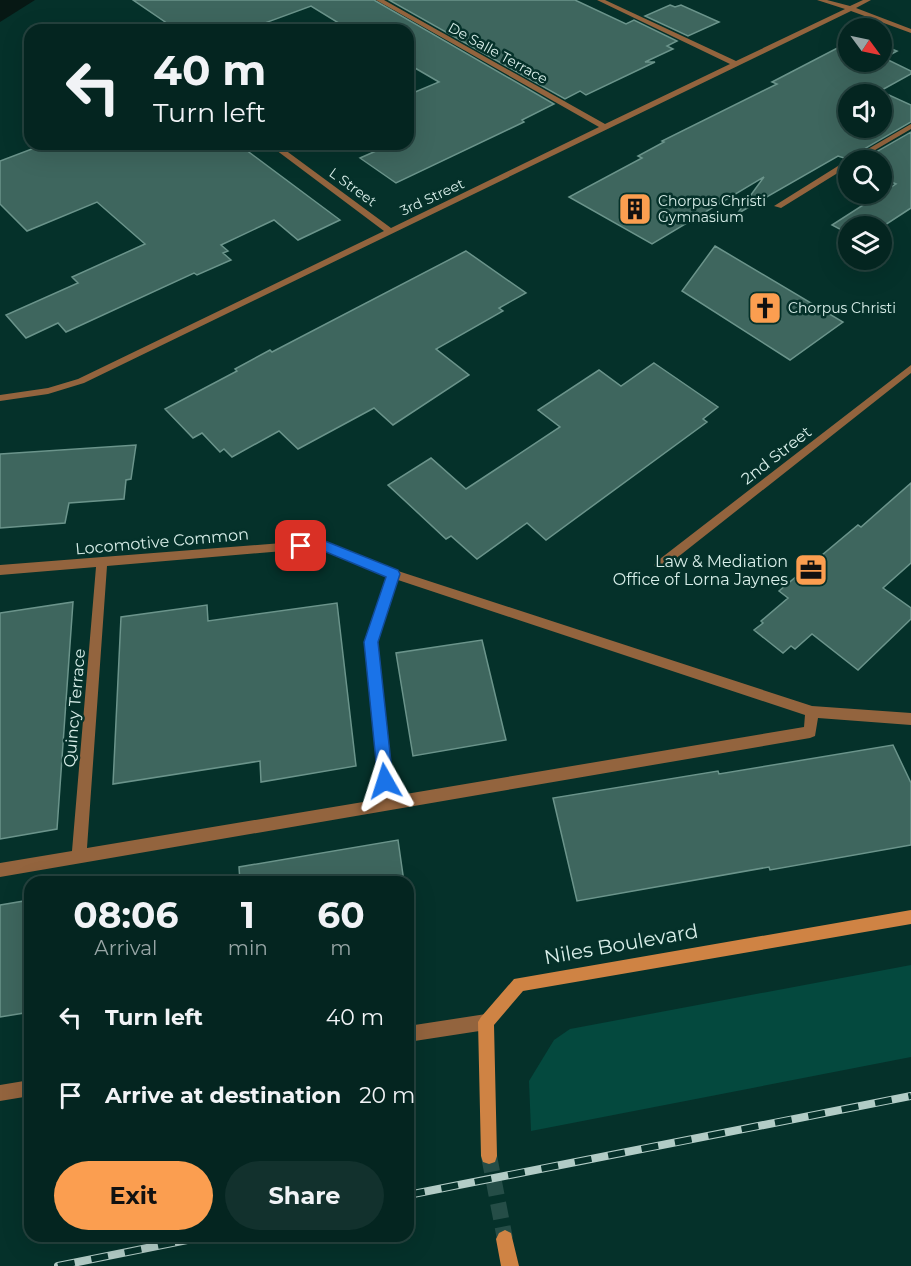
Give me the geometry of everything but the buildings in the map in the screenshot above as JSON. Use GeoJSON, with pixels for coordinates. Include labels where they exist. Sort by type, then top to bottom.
{"type":"FeatureCollection","features":[{"type":"Feature","properties":{"kind":"main road","name":"Niles Boulevard"},"geometry":{"type":"LineString","coordinates":[[486,1022],[519,984],[911,917]]}},
{"type":"Feature","properties":{"kind":"main road"},"geometry":{"type":"LineString","coordinates":[[486,1022],[489,1156]]}},
{"type":"Feature","properties":{"kind":"main road"},"geometry":{"type":"LineString","coordinates":[[505,1239],[510,1266]]}},
{"type":"Feature","properties":{"kind":"street","name":"De Salle Terrace"},"geometry":{"type":"LineString","coordinates":[[379,0],[606,128]]}},
{"type":"Feature","properties":{"kind":"street"},"geometry":{"type":"LineString","coordinates":[[600,0],[736,64]]}},
{"type":"Feature","properties":{"kind":"street"},"geometry":{"type":"LineString","coordinates":[[820,0],[911,31]]}},
{"type":"Feature","properties":{"kind":"street","name":"3rd Street"},"geometry":{"type":"LineString","coordinates":[[0,398],[38,393],[81,381],[868,0]]}},
{"type":"Feature","properties":{"kind":"street"},"geometry":{"type":"LineString","coordinates":[[870,150],[911,126]]}},
{"type":"Feature","properties":{"kind":"street","name":"L Street"},"geometry":{"type":"LineString","coordinates":[[280,150],[390,231]]}},
{"type":"Feature","properties":{"kind":"street"},"geometry":{"type":"LineString","coordinates":[[778,206],[838,170]]}},
{"type":"Feature","properties":{"kind":"street","name":"2nd Street"},"geometry":{"type":"LineString","coordinates":[[660,565],[911,368]]}},
{"type":"Feature","properties":{"kind":"street","name":"Locomotive Common"},"geometry":{"type":"LineString","coordinates":[[0,570],[320,544],[394,574],[812,711],[911,719]]}},
{"type":"Feature","properties":{"kind":"street","name":"Quincy Terrace"},"geometry":{"type":"LineString","coordinates":[[79,856],[102,563]]}},
{"type":"Feature","properties":{"kind":"street"},"geometry":{"type":"LineString","coordinates":[[388,805],[371,642],[394,574]]}},
{"type":"Feature","properties":{"kind":"street"},"geometry":{"type":"LineString","coordinates":[[0,870],[810,732],[812,711]]}},
{"type":"Feature","properties":{"kind":"street"},"geometry":{"type":"LineString","coordinates":[[414,1033],[486,1022]]}},
{"type":"Feature","properties":{"kind":"street"},"geometry":{"type":"LineString","coordinates":[[0,1093],[24,1089]]}},
{"type":"Feature","properties":{"kind":"green space"},"geometry":{"type":"Polygon","coordinates":[[[911,965],[911,1057],[531,1131],[529,1081],[554,1040],[570,1029],[911,965]]]}},
{"type":"Feature","properties":{"kind":"shaded area"},"geometry":{"type":"Polygon","coordinates":[[[0,0],[35,0],[0,22],[0,0]]]}},
{"type":"Feature","properties":{"kind":"tunnel"},"geometry":{"type":"LineString","coordinates":[[489,1156],[505,1239]]}},
{"type":"Feature","properties":{"kind":"railway"},"geometry":{"type":"LineString","coordinates":[[414,1194],[911,1096]]}},
{"type":"Feature","properties":{"kind":"railway"},"geometry":{"type":"LineString","coordinates":[[58,1266],[177,1242]]}},
{"type":"Feature","properties":{"kind":"place","name":"Chorpus Christi Gymnasium"},"geometry":{"type":"Point","coordinates":[635,209]}},
{"type":"Feature","properties":{"kind":"place","name":"Chorpus Christi"},"geometry":{"type":"Point","coordinates":[765,308]}},
{"type":"Feature","properties":{"kind":"place","name":"Law & Mediation Office of Lorna Jaynes"},"geometry":{"type":"Point","coordinates":[811,570]}},
{"type":"Feature","properties":{"kind":"route"},"geometry":{"type":"LineString","coordinates":[[301,546],[320,544],[394,574],[371,642],[385,781]]}}]}
